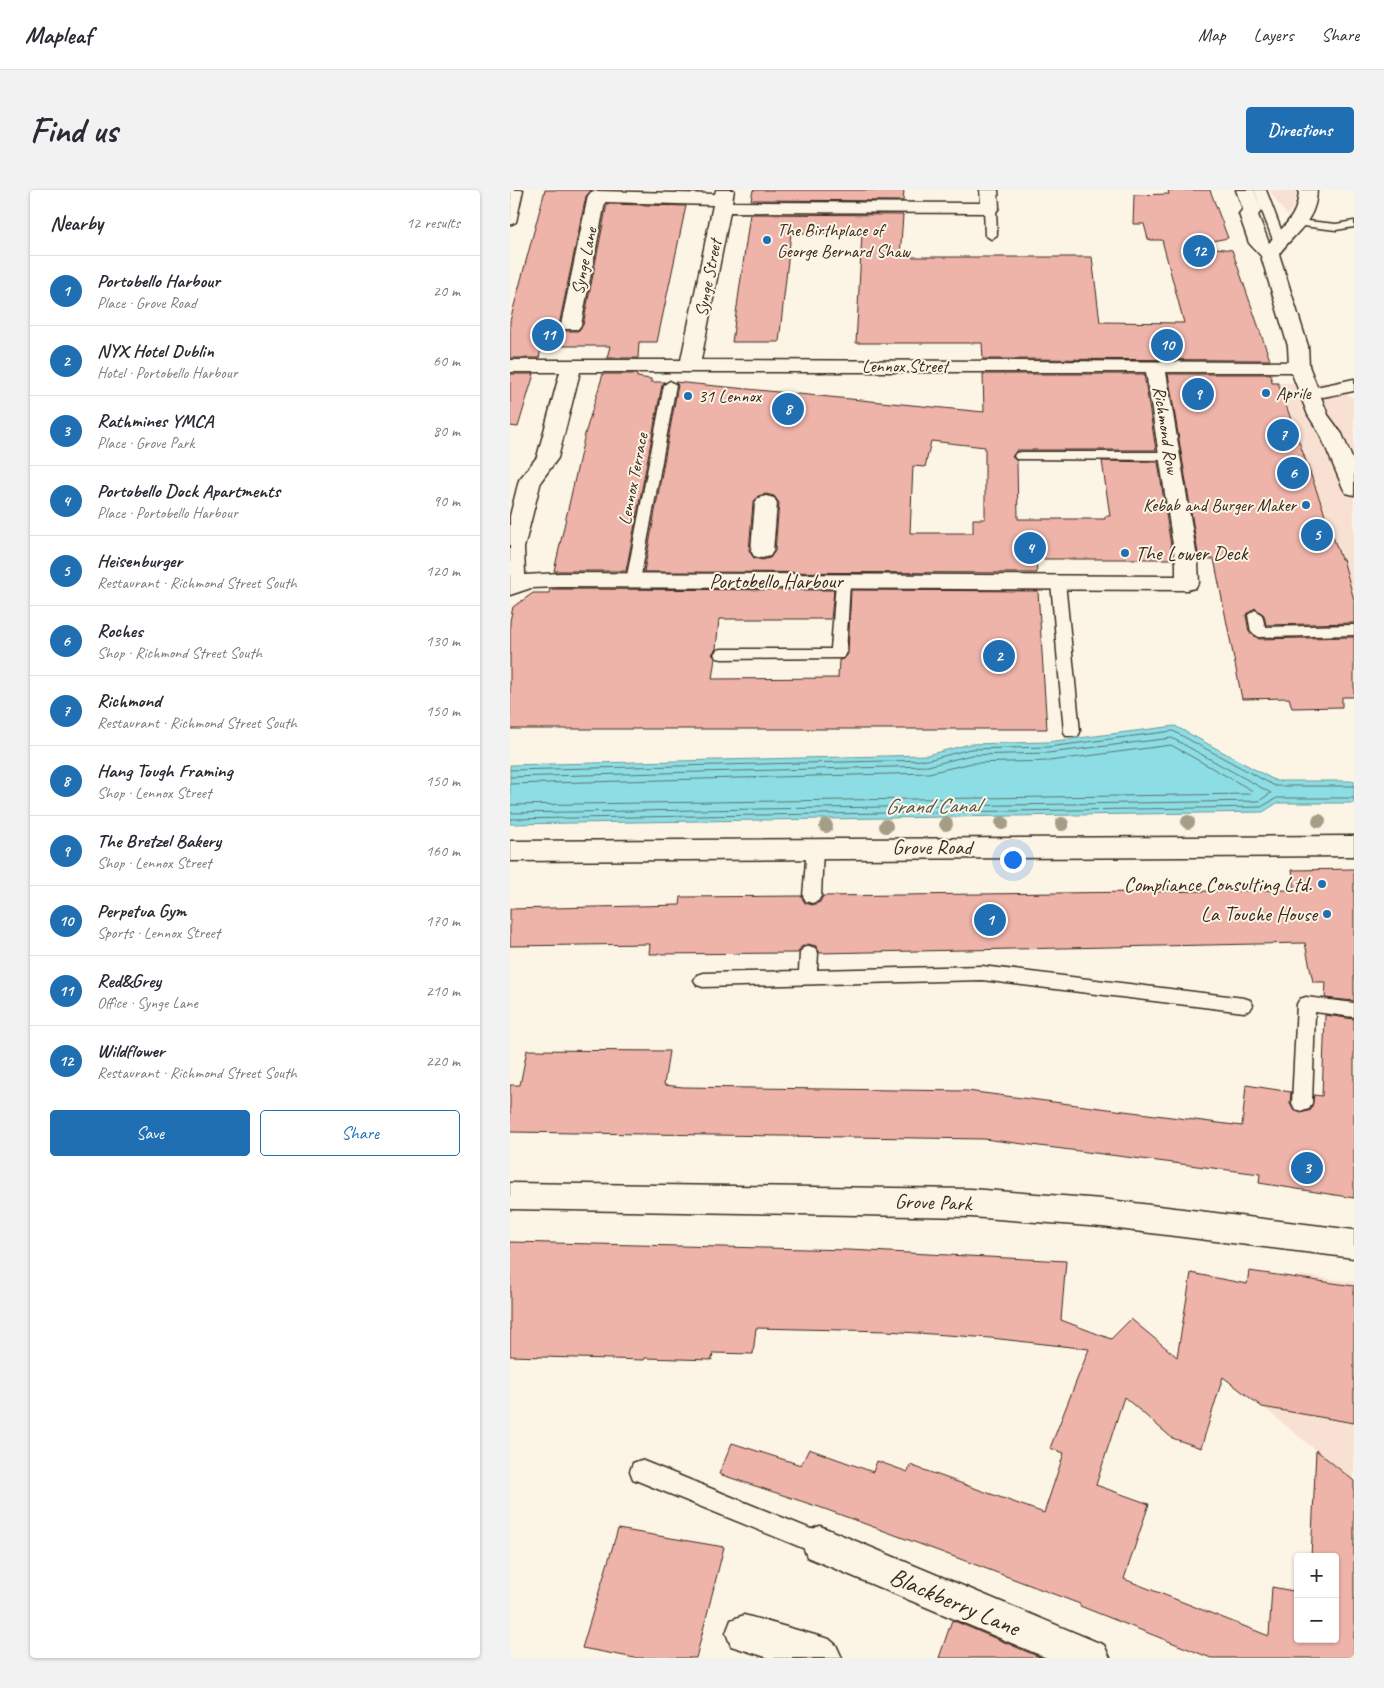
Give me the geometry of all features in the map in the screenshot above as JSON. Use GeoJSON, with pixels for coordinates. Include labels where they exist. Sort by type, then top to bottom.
{"type":"FeatureCollection","features":[{"type":"Feature","properties":{"kind":"street"},"geometry":{"type":"LineString","coordinates":[[1246,190],[1253,210],[1248,214],[1258,243],[1275,247]]}},
{"type":"Feature","properties":{"kind":"street"},"geometry":{"type":"LineString","coordinates":[[1275,247],[1298,223],[1309,205],[1308,190]]}},
{"type":"Feature","properties":{"kind":"street","name":"Synge Lane"},"geometry":{"type":"LineString","coordinates":[[571,324],[593,193],[724,199],[989,199]]}},
{"type":"Feature","properties":{"kind":"street","name":"Synge Street"},"geometry":{"type":"LineString","coordinates":[[690,365],[724,199]]}},
{"type":"Feature","properties":{"kind":"street"},"geometry":{"type":"LineString","coordinates":[[1275,247],[1299,356],[1318,415],[1331,434],[1354,488]]}},
{"type":"Feature","properties":{"kind":"street"},"geometry":{"type":"LineString","coordinates":[[1299,356],[1313,366],[1331,416],[1331,434]]}},
{"type":"Feature","properties":{"kind":"street","name":"Lennox Street"},"geometry":{"type":"LineString","coordinates":[[510,366],[1155,367],[1299,356]]}},
{"type":"Feature","properties":{"kind":"street"},"geometry":{"type":"LineString","coordinates":[[513,586],[513,548],[530,480],[547,458],[571,367]]}},
{"type":"Feature","properties":{"kind":"street","name":"Richmond Row"},"geometry":{"type":"LineString","coordinates":[[1155,367],[1187,564],[1187,583]]}},
{"type":"Feature","properties":{"kind":"street"},"geometry":{"type":"LineString","coordinates":[[1323,391],[1354,385]]}},
{"type":"Feature","properties":{"kind":"street"},"geometry":{"type":"LineString","coordinates":[[761,558],[766,503]]}},
{"type":"Feature","properties":{"kind":"street","name":"Portobello Harbour"},"geometry":{"type":"LineString","coordinates":[[513,586],[531,581],[1187,583]]}},
{"type":"Feature","properties":{"kind":"street","name":"Grove Road"},"geometry":{"type":"LineString","coordinates":[[510,851],[1354,846]]}},
{"type":"Feature","properties":{"kind":"street","name":"Grove Park"},"geometry":{"type":"LineString","coordinates":[[510,1196],[971,1203],[1093,1212],[1354,1244]]}},
{"type":"Feature","properties":{"kind":"street","name":"Blackberry Lane"},"geometry":{"type":"LineString","coordinates":[[820,1544],[1085,1657]]}},
{"type":"Feature","properties":{"kind":"street"},"geometry":{"type":"LineString","coordinates":[[744,1633],[816,1652],[823,1658]]}},
{"type":"Feature","properties":{"kind":"lane"},"geometry":{"type":"LineString","coordinates":[[510,222],[517,190]]}},
{"type":"Feature","properties":{"kind":"lane"},"geometry":{"type":"LineString","coordinates":[[1260,190],[1275,247]]}},
{"type":"Feature","properties":{"kind":"lane"},"geometry":{"type":"LineString","coordinates":[[989,199],[991,235]]}},
{"type":"Feature","properties":{"kind":"lane"},"geometry":{"type":"LineString","coordinates":[[1298,223],[1336,227],[1354,224]]}},
{"type":"Feature","properties":{"kind":"lane","name":"Lennox Terrace"},"geometry":{"type":"LineString","coordinates":[[633,581],[670,385]]}},
{"type":"Feature","properties":{"kind":"lane"},"geometry":{"type":"LineString","coordinates":[[1021,456],[1170,456]]}},
{"type":"Feature","properties":{"kind":"lane"},"geometry":{"type":"LineString","coordinates":[[722,654],[838,654],[843,582]]}},
{"type":"Feature","properties":{"kind":"lane"},"geometry":{"type":"LineString","coordinates":[[1058,582],[1072,732]]}},
{"type":"Feature","properties":{"kind":"lane"},"geometry":{"type":"LineString","coordinates":[[1255,615],[1259,632],[1354,630]]}},
{"type":"Feature","properties":{"kind":"lane"},"geometry":{"type":"LineString","coordinates":[[812,896],[815,848]]}},
{"type":"Feature","properties":{"kind":"lane"},"geometry":{"type":"LineString","coordinates":[[808,977],[809,953]]}},
{"type":"Feature","properties":{"kind":"lane"},"geometry":{"type":"LineString","coordinates":[[703,980],[982,973],[1244,1004]]}},
{"type":"Feature","properties":{"kind":"lane"},"geometry":{"type":"LineString","coordinates":[[1302,1102],[1306,1004],[1354,1010]]}},
{"type":"Feature","properties":{"kind":"lane"},"geometry":{"type":"LineString","coordinates":[[641,1471],[820,1544]]}},
{"type":"Feature","properties":{"kind":"shaded area"},"geometry":{"type":"Polygon","coordinates":[[[1269,190],[1298,190],[1293,208],[1287,216],[1269,190]]]}},
{"type":"Feature","properties":{"kind":"shaded area"},"geometry":{"type":"Polygon","coordinates":[[[1325,382],[1354,398],[1354,625],[1288,626],[1285,611],[1180,385],[1325,382]]]}},
{"type":"Feature","properties":{"kind":"shaded area"},"geometry":{"type":"Polygon","coordinates":[[[1300,1275],[1354,1282],[1354,1481],[1265,1409],[1300,1275]]]}},
{"type":"Feature","properties":{"kind":"water","name":"Grand Canal"},"geometry":{"type":"Polygon","coordinates":[[[1175,726],[1276,781],[1354,781],[1354,803],[1277,803],[1263,812],[510,824],[510,765],[927,755],[970,744],[1047,742],[1175,726]]]}},
{"type":"Feature","properties":{"kind":"building"},"geometry":{"type":"Polygon","coordinates":[[[545,190],[592,190],[586,196],[559,325],[564,331],[578,331],[583,325],[607,204],[686,206],[657,342],[639,342],[638,358],[607,358],[610,346],[542,346],[539,358],[510,358],[510,321],[545,190]]]}},
{"type":"Feature","properties":{"kind":"building"},"geometry":{"type":"Polygon","coordinates":[[[753,190],[904,190],[903,201],[751,200],[753,190]]]}},
{"type":"Feature","properties":{"kind":"building"},"geometry":{"type":"Polygon","coordinates":[[[1168,190],[1210,190],[1228,238],[1192,245],[1232,250],[1270,360],[983,359],[982,343],[856,343],[862,234],[791,233],[779,342],[732,342],[750,214],[903,215],[900,257],[1092,257],[1100,322],[1184,323],[1162,240],[1148,239],[1144,224],[1133,224],[1134,195],[1169,194],[1168,190]]]}},
{"type":"Feature","properties":{"kind":"building"},"geometry":{"type":"Polygon","coordinates":[[[510,374],[534,374],[518,427],[510,426],[510,374]]]}},
{"type":"Feature","properties":{"kind":"building"},"geometry":{"type":"Polygon","coordinates":[[[603,374],[637,374],[637,377],[651,379],[651,382],[665,382],[662,385],[626,571],[554,571],[585,434],[603,374]]]}},
{"type":"Feature","properties":{"kind":"building"},"geometry":{"type":"Polygon","coordinates":[[[983,374],[1144,374],[1156,450],[1017,450],[1012,457],[1017,461],[1018,519],[1105,519],[1105,516],[1110,516],[1102,461],[1158,462],[1173,559],[1036,559],[1037,573],[644,572],[678,385],[675,382],[984,412],[983,374]],[[931,441],[925,467],[913,466],[910,533],[973,533],[973,519],[985,519],[985,447],[931,441]],[[766,494],[758,496],[753,503],[749,551],[754,558],[762,560],[770,558],[775,551],[779,503],[774,496],[766,494]]]}},
{"type":"Feature","properties":{"kind":"building"},"geometry":{"type":"Polygon","coordinates":[[[1168,374],[1271,374],[1272,383],[1278,383],[1341,559],[1343,559],[1354,600],[1354,623],[1266,625],[1264,615],[1255,608],[1246,615],[1249,632],[1259,639],[1354,637],[1354,697],[1342,697],[1342,707],[1292,708],[1289,698],[1242,699],[1214,559],[1199,559],[1168,374]]]}},
{"type":"Feature","properties":{"kind":"building"},"geometry":{"type":"Polygon","coordinates":[[[550,589],[834,590],[831,619],[719,619],[716,649],[712,654],[715,658],[712,679],[838,678],[839,660],[844,659],[848,654],[851,590],[1038,591],[1047,729],[510,729],[510,621],[513,607],[533,593],[549,593],[550,589]]]}},
{"type":"Feature","properties":{"kind":"building"},"geometry":{"type":"Polygon","coordinates":[[[1354,869],[1354,1001],[1325,998],[1326,982],[1313,982],[1305,943],[820,953],[816,946],[808,944],[801,947],[798,953],[649,954],[650,944],[510,946],[510,909],[680,905],[681,897],[801,896],[805,903],[813,905],[820,902],[823,896],[1295,890],[1292,870],[1354,869]]]}},
{"type":"Feature","properties":{"kind":"building"},"geometry":{"type":"Polygon","coordinates":[[[1325,1015],[1354,1019],[1354,1198],[1259,1183],[1260,1174],[984,1139],[510,1132],[510,1085],[520,1085],[527,1050],[669,1051],[664,1085],[683,1087],[967,1091],[1242,1126],[1246,1085],[1291,1092],[1290,1103],[1293,1110],[1301,1113],[1311,1110],[1314,1095],[1322,1096],[1325,1015]]]}},
{"type":"Feature","properties":{"kind":"building"},"geometry":{"type":"Polygon","coordinates":[[[510,1242],[849,1250],[1066,1261],[1061,1320],[1111,1339],[1131,1319],[1177,1357],[1191,1273],[1247,1284],[1249,1271],[1354,1286],[1354,1423],[1262,1407],[1223,1377],[1201,1448],[1172,1438],[1124,1397],[1096,1485],[1149,1504],[1124,1579],[1269,1636],[1272,1587],[1294,1591],[1294,1643],[1339,1643],[1339,1553],[1311,1553],[1316,1450],[1354,1481],[1354,1658],[1211,1658],[1080,1606],[1080,1604],[979,1566],[822,1508],[719,1474],[732,1443],[801,1465],[809,1449],[873,1472],[877,1461],[908,1472],[910,1465],[1044,1513],[1064,1453],[1050,1448],[1089,1349],[991,1338],[887,1331],[756,1328],[753,1354],[713,1353],[712,1360],[510,1356],[510,1242]]]}},
{"type":"Feature","properties":{"kind":"building"},"geometry":{"type":"Polygon","coordinates":[[[618,1529],[724,1547],[696,1658],[635,1658],[582,1648],[618,1529]]]}},
{"type":"Feature","properties":{"kind":"building"},"geometry":{"type":"Polygon","coordinates":[[[952,1620],[1042,1658],[939,1658],[952,1620]]]}},
{"type":"Feature","properties":{"kind":"place","name":"The Birthplace of George Bernard Shaw"},"geometry":{"type":"Point","coordinates":[767,240]}},
{"type":"Feature","properties":{"kind":"place","name":"Wildflower"},"geometry":{"type":"Point","coordinates":[1199,251]}},
{"type":"Feature","properties":{"kind":"place","name":"Red&Grey"},"geometry":{"type":"Point","coordinates":[548,335]}},
{"type":"Feature","properties":{"kind":"place","name":"Perpetua Gym"},"geometry":{"type":"Point","coordinates":[1167,345]}},
{"type":"Feature","properties":{"kind":"place","name":"Aprile"},"geometry":{"type":"Point","coordinates":[1266,393]}},
{"type":"Feature","properties":{"kind":"place","name":"The Bretzel Bakery"},"geometry":{"type":"Point","coordinates":[1198,394]}},
{"type":"Feature","properties":{"kind":"place","name":"31 Lennox"},"geometry":{"type":"Point","coordinates":[688,396]}},
{"type":"Feature","properties":{"kind":"place","name":"Hang Tough Framing"},"geometry":{"type":"Point","coordinates":[788,409]}},
{"type":"Feature","properties":{"kind":"place","name":"Richmond"},"geometry":{"type":"Point","coordinates":[1283,435]}},
{"type":"Feature","properties":{"kind":"place","name":"Roches"},"geometry":{"type":"Point","coordinates":[1293,473]}},
{"type":"Feature","properties":{"kind":"place","name":"Kebab and Burger Maker"},"geometry":{"type":"Point","coordinates":[1306,505]}},
{"type":"Feature","properties":{"kind":"place","name":"Heisenburger"},"geometry":{"type":"Point","coordinates":[1317,535]}},
{"type":"Feature","properties":{"kind":"place","name":"Portobello Dock Apartments"},"geometry":{"type":"Point","coordinates":[1030,548]}},
{"type":"Feature","properties":{"kind":"place","name":"The Lower Deck"},"geometry":{"type":"Point","coordinates":[1125,553]}},
{"type":"Feature","properties":{"kind":"place","name":"NYX Hotel Dublin"},"geometry":{"type":"Point","coordinates":[999,656]}},
{"type":"Feature","properties":{"kind":"place","name":"Compliance Consulting Ltd."},"geometry":{"type":"Point","coordinates":[1322,884]}},
{"type":"Feature","properties":{"kind":"place","name":"La Touche House"},"geometry":{"type":"Point","coordinates":[1327,914]}},
{"type":"Feature","properties":{"kind":"place","name":"Portobello Harbour"},"geometry":{"type":"Point","coordinates":[990,920]}},
{"type":"Feature","properties":{"kind":"place","name":"Rathmines YMCA"},"geometry":{"type":"Point","coordinates":[1307,1168]}}]}
